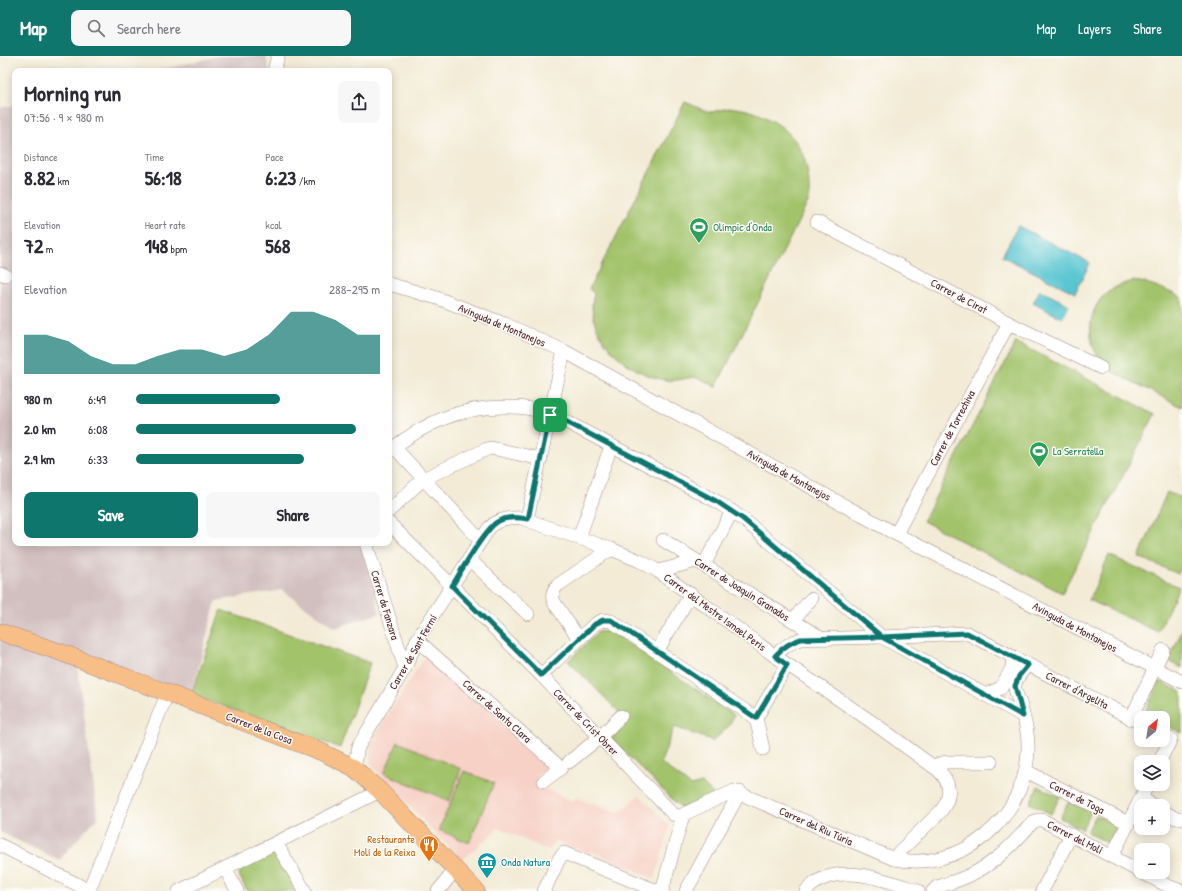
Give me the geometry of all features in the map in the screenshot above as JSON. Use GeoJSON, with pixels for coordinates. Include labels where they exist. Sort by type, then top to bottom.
{"type":"FeatureCollection","features":[{"type":"Feature","properties":{"kind":"main road","name":"Carrer de la Cosa"},"geometry":{"type":"LineString","coordinates":[[0,632],[60,652],[322,752],[354,768],[380,791],[476,891]]}},
{"type":"Feature","properties":{"kind":"street"},"geometry":{"type":"LineString","coordinates":[[275,68],[278,56]]}},
{"type":"Feature","properties":{"kind":"street","name":"Carrer de Cirat"},"geometry":{"type":"LineString","coordinates":[[818,222],[1009,323],[1101,368]]}},
{"type":"Feature","properties":{"kind":"street","name":"Avinguda de Montanejos"},"geometry":{"type":"LineString","coordinates":[[392,285],[437,298],[498,321],[564,351],[896,534],[1182,682]]}},
{"type":"Feature","properties":{"kind":"street","name":"Carrer de Torrechiva"},"geometry":{"type":"LineString","coordinates":[[896,534],[1009,323]]}},
{"type":"Feature","properties":{"kind":"street"},"geometry":{"type":"LineString","coordinates":[[528,519],[564,351]]}},
{"type":"Feature","properties":{"kind":"street"},"geometry":{"type":"LineString","coordinates":[[392,448],[415,432],[434,422],[467,411],[486,407],[524,407],[550,415],[716,501],[732,511],[882,637],[1023,716]]}},
{"type":"Feature","properties":{"kind":"street"},"geometry":{"type":"LineString","coordinates":[[579,538],[611,446]]}},
{"type":"Feature","properties":{"kind":"street"},"geometry":{"type":"LineString","coordinates":[[392,508],[423,479],[491,448],[541,459]]}},
{"type":"Feature","properties":{"kind":"street"},"geometry":{"type":"LineString","coordinates":[[392,450],[423,479],[481,541]]}},
{"type":"Feature","properties":{"kind":"street"},"geometry":{"type":"LineString","coordinates":[[658,571],[700,563],[732,511]]}},
{"type":"Feature","properties":{"kind":"street","name":"Carrer del Mestre Ismael Peris"},"geometry":{"type":"LineString","coordinates":[[481,541],[493,525],[502,519],[515,517],[528,519],[640,561],[658,571],[691,594],[787,665],[872,722],[933,766],[943,775],[949,788],[947,801],[941,811],[899,852],[894,859]]}},
{"type":"Feature","properties":{"kind":"street","name":"Carrer de Crist Obrer"},"geometry":{"type":"LineString","coordinates":[[392,526],[541,675],[673,814],[682,818]]}},
{"type":"Feature","properties":{"kind":"street","name":"Carrer de Joaquín Granados"},"geometry":{"type":"LineString","coordinates":[[663,540],[820,638]]}},
{"type":"Feature","properties":{"kind":"street","name":"Carrer de Sant Fermí"},"geometry":{"type":"LineString","coordinates":[[354,768],[358,747],[405,668],[418,640],[481,541]]}},
{"type":"Feature","properties":{"kind":"street","name":"Carrer de Fanzara"},"geometry":{"type":"LineString","coordinates":[[367,546],[405,668]]}},
{"type":"Feature","properties":{"kind":"street"},"geometry":{"type":"LineString","coordinates":[[579,639],[554,602],[552,595],[558,585],[611,549]]}},
{"type":"Feature","properties":{"kind":"street"},"geometry":{"type":"LineString","coordinates":[[469,559],[528,614]]}},
{"type":"Feature","properties":{"kind":"street"},"geometry":{"type":"LineString","coordinates":[[657,651],[691,594]]}},
{"type":"Feature","properties":{"kind":"street"},"geometry":{"type":"LineString","coordinates":[[793,620],[811,599]]}},
{"type":"Feature","properties":{"kind":"street"},"geometry":{"type":"LineString","coordinates":[[541,675],[599,622],[603,620],[611,620],[739,707],[758,715]]}},
{"type":"Feature","properties":{"kind":"street","name":"Carrer d'Argelita"},"geometry":{"type":"LineString","coordinates":[[775,656],[794,641],[801,639],[967,633],[1134,720]]}},
{"type":"Feature","properties":{"kind":"street","name":"Carrer de Santa Clara"},"geometry":{"type":"LineString","coordinates":[[418,640],[561,768],[544,781]]}},
{"type":"Feature","properties":{"kind":"street"},"geometry":{"type":"LineString","coordinates":[[1140,711],[1163,650]]}},
{"type":"Feature","properties":{"kind":"street"},"geometry":{"type":"LineString","coordinates":[[989,697],[1001,688],[1012,668],[1012,657]]}},
{"type":"Feature","properties":{"kind":"street"},"geometry":{"type":"LineString","coordinates":[[763,749],[758,715],[787,665]]}},
{"type":"Feature","properties":{"kind":"street"},"geometry":{"type":"LineString","coordinates":[[989,697],[1015,686],[1019,676],[1028,665]]}},
{"type":"Feature","properties":{"kind":"street","name":"Carrer del Riu Túria"},"geometry":{"type":"LineString","coordinates":[[740,792],[894,859],[909,861],[926,860],[945,857],[969,848],[991,831],[1004,817],[1016,797],[1026,771],[1028,742],[1015,686]]}},
{"type":"Feature","properties":{"kind":"street"},"geometry":{"type":"LineString","coordinates":[[0,845],[89,890],[167,694]]}},
{"type":"Feature","properties":{"kind":"street"},"geometry":{"type":"LineString","coordinates":[[569,762],[621,716]]}},
{"type":"Feature","properties":{"kind":"street"},"geometry":{"type":"LineString","coordinates":[[1163,755],[1172,739]]}},
{"type":"Feature","properties":{"kind":"street"},"geometry":{"type":"LineString","coordinates":[[933,766],[946,762],[991,762]]}},
{"type":"Feature","properties":{"kind":"street","name":"Carrer de Toga"},"geometry":{"type":"LineString","coordinates":[[1026,771],[1128,823]]}},
{"type":"Feature","properties":{"kind":"street"},"geometry":{"type":"LineString","coordinates":[[179,891],[380,791]]}},
{"type":"Feature","properties":{"kind":"street"},"geometry":{"type":"LineString","coordinates":[[1112,856],[1144,791]]}},
{"type":"Feature","properties":{"kind":"street"},"geometry":{"type":"LineString","coordinates":[[662,891],[682,818],[688,812],[731,792],[740,792],[686,891]]}},
{"type":"Feature","properties":{"kind":"street"},"geometry":{"type":"LineString","coordinates":[[1170,815],[1175,818],[1182,818]]}},
{"type":"Feature","properties":{"kind":"street","name":"Carrer del Molí"},"geometry":{"type":"LineString","coordinates":[[933,891],[937,887],[971,875],[992,862],[1010,847],[1033,822],[1038,820],[1042,820],[1134,868]]}},
{"type":"Feature","properties":{"kind":"street"},"geometry":{"type":"LineString","coordinates":[[1042,891],[1070,835]]}},
{"type":"Feature","properties":{"kind":"street"},"geometry":{"type":"LineString","coordinates":[[276,843],[305,891]]}},
{"type":"Feature","properties":{"kind":"street"},"geometry":{"type":"LineString","coordinates":[[544,891],[559,859],[564,853],[657,891]]}},
{"type":"Feature","properties":{"kind":"street"},"geometry":{"type":"LineString","coordinates":[[225,868],[237,891]]}},
{"type":"Feature","properties":{"kind":"street"},"geometry":{"type":"LineString","coordinates":[[438,891],[456,869]]}},
{"type":"Feature","properties":{"kind":"street"},"geometry":{"type":"LineString","coordinates":[[806,891],[816,882],[823,879],[836,875],[858,874],[872,876],[918,891]]}},
{"type":"Feature","properties":{"kind":"street","name":"Carrer del Molí"},"geometry":{"type":"LineString","coordinates":[[1152,879],[1167,889],[1181,891]]}},
{"type":"Feature","properties":{"kind":"shaded area"},"geometry":{"type":"Polygon","coordinates":[[[219,56],[266,56],[268,68],[169,68],[219,56]]]}},
{"type":"Feature","properties":{"kind":"shaded area"},"geometry":{"type":"Polygon","coordinates":[[[12,106],[12,546],[363,546],[380,613],[335,628],[282,590],[216,601],[191,695],[75,649],[98,819],[92,823],[59,860],[0,832],[0,108],[12,106]]]}},
{"type":"Feature","properties":{"kind":"shaded area"},"geometry":{"type":"Polygon","coordinates":[[[426,655],[550,765],[536,777],[547,789],[573,802],[575,798],[619,813],[639,795],[670,826],[655,879],[591,851],[588,854],[555,841],[549,851],[499,828],[461,861],[371,765],[369,745],[426,655]]]}},
{"type":"Feature","properties":{"kind":"green space","name":"Olímpic d'Onda"},"geometry":{"type":"Polygon","coordinates":[[[685,102],[708,112],[739,108],[762,115],[777,124],[795,141],[801,151],[808,174],[809,200],[716,387],[702,379],[695,378],[678,380],[660,379],[636,370],[624,362],[614,353],[598,331],[592,305],[594,293],[589,289],[685,102]]]}},
{"type":"Feature","properties":{"kind":"green space"},"geometry":{"type":"Polygon","coordinates":[[[1134,281],[1153,285],[1182,298],[1182,407],[1111,371],[1104,366],[1095,352],[1092,344],[1091,327],[1094,311],[1097,305],[1110,291],[1121,285],[1134,281]]]}},
{"type":"Feature","properties":{"kind":"green space","name":"La Serratella"},"geometry":{"type":"Polygon","coordinates":[[[1016,342],[1155,414],[1062,593],[923,521],[1016,342]]]}},
{"type":"Feature","properties":{"kind":"green space"},"geometry":{"type":"Polygon","coordinates":[[[1167,492],[1182,498],[1182,564],[1178,574],[1139,557],[1167,492]]]}},
{"type":"Feature","properties":{"kind":"green space"},"geometry":{"type":"Polygon","coordinates":[[[1109,555],[1179,587],[1158,632],[1089,600],[1109,555]]]}},
{"type":"Feature","properties":{"kind":"green space"},"geometry":{"type":"Polygon","coordinates":[[[221,610],[370,663],[340,748],[191,695],[221,610]]]}},
{"type":"Feature","properties":{"kind":"green space"},"geometry":{"type":"Polygon","coordinates":[[[1182,630],[1182,668],[1169,661],[1182,630]]]}},
{"type":"Feature","properties":{"kind":"green space"},"geometry":{"type":"Polygon","coordinates":[[[610,631],[734,715],[729,726],[712,742],[711,740],[674,727],[661,762],[691,786],[702,783],[714,795],[681,808],[607,735],[619,712],[568,661],[598,632],[610,631]]]}},
{"type":"Feature","properties":{"kind":"green space"},"geometry":{"type":"Polygon","coordinates":[[[1159,681],[1182,692],[1182,733],[1170,727],[1170,711],[1146,711],[1159,681]]]}},
{"type":"Feature","properties":{"kind":"green space"},"geometry":{"type":"Polygon","coordinates":[[[398,742],[461,769],[449,801],[384,773],[398,742]]]}},
{"type":"Feature","properties":{"kind":"green space"},"geometry":{"type":"Polygon","coordinates":[[[464,771],[494,783],[469,843],[439,830],[464,771]]]}},
{"type":"Feature","properties":{"kind":"green space"},"geometry":{"type":"Polygon","coordinates":[[[1038,786],[1060,797],[1051,814],[1030,803],[1038,786]]]}},
{"type":"Feature","properties":{"kind":"green space"},"geometry":{"type":"Polygon","coordinates":[[[1069,801],[1091,812],[1082,829],[1060,818],[1069,801]]]}},
{"type":"Feature","properties":{"kind":"green space"},"geometry":{"type":"Polygon","coordinates":[[[1096,815],[1117,826],[1108,843],[1087,832],[1096,815]]]}},
{"type":"Feature","properties":{"kind":"green space"},"geometry":{"type":"Polygon","coordinates":[[[269,850],[282,852],[302,891],[247,891],[239,875],[243,864],[269,850]]]}},
{"type":"Feature","properties":{"kind":"water"},"geometry":{"type":"Polygon","coordinates":[[[1018,226],[1090,263],[1075,293],[1002,256],[1018,226]]]}},
{"type":"Feature","properties":{"kind":"water"},"geometry":{"type":"Polygon","coordinates":[[[1040,290],[1069,305],[1062,318],[1033,303],[1040,290]]]}},
{"type":"Feature","properties":{"kind":"place","name":"Olímpic d'Onda"},"geometry":{"type":"Point","coordinates":[699,244]}},
{"type":"Feature","properties":{"kind":"place","name":"La Serratella"},"geometry":{"type":"Point","coordinates":[1039,468]}},
{"type":"Feature","properties":{"kind":"place","name":"Restaurante Molí de la Reixa"},"geometry":{"type":"Point","coordinates":[429,862]}},
{"type":"Feature","properties":{"kind":"place","name":"Onda Natura"},"geometry":{"type":"Point","coordinates":[487,879]}},
{"type":"Feature","properties":{"kind":"route"},"geometry":{"type":"LineString","coordinates":[[550,415],[528,519],[515,517],[506,518],[498,521],[489,528],[452,586],[541,675],[595,624],[603,620],[611,620],[756,718],[787,665],[775,656],[787,645],[801,639],[882,637],[1023,716],[1015,686],[1019,676],[1028,665],[967,633],[882,637],[732,511],[716,501],[563,420],[550,415]]}}]}
